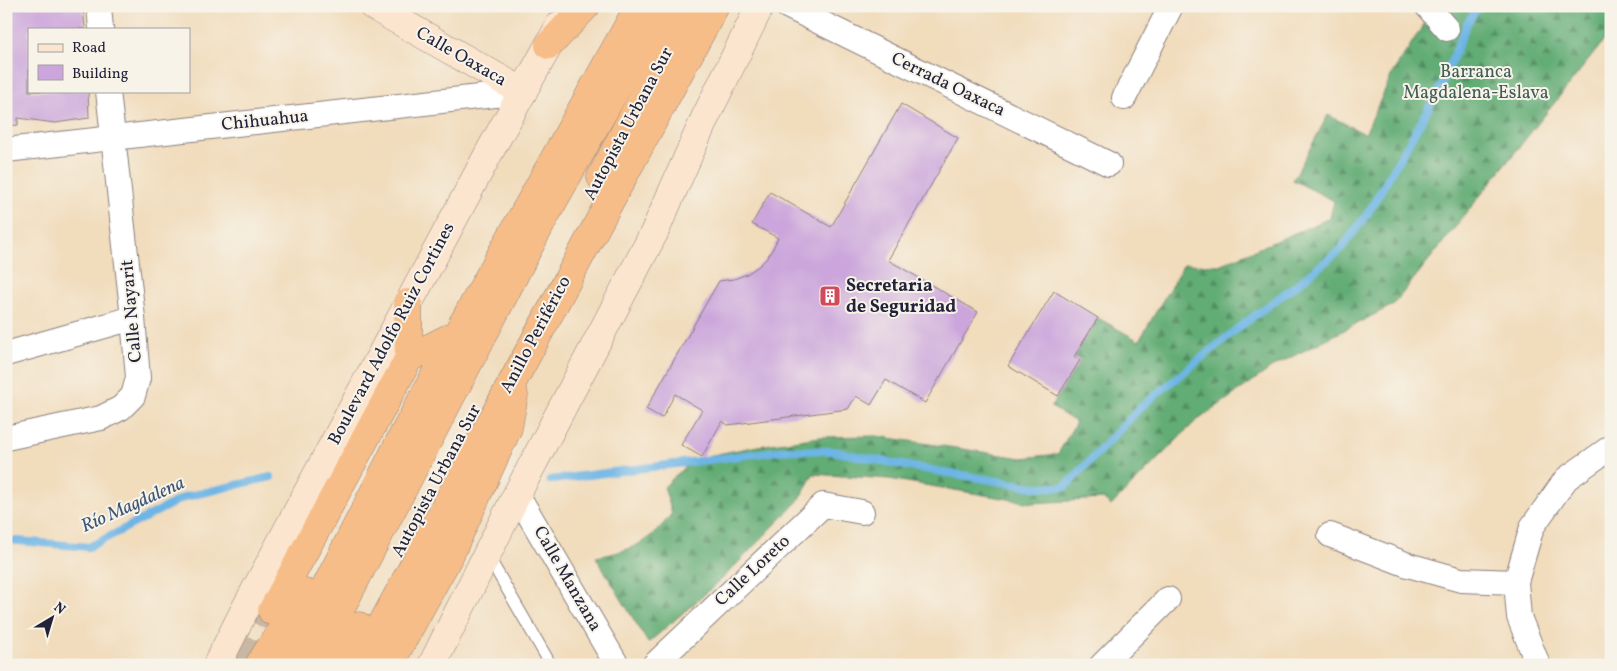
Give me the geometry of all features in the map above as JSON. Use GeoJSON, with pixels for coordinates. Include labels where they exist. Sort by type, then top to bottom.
{"type":"FeatureCollection","features":[{"type":"Feature","properties":{"kind":"highway"},"geometry":{"type":"LineString","coordinates":[[549,45],[586,6]]}},
{"type":"Feature","properties":{"kind":"highway"},"geometry":{"type":"LineString","coordinates":[[286,665],[457,334],[639,6]]}},
{"type":"Feature","properties":{"kind":"highway","name":"Autopista Urbana Sur"},"geometry":{"type":"LineString","coordinates":[[311,665],[544,218],[662,6]]}},
{"type":"Feature","properties":{"kind":"highway","name":"Autopista Urbana Sur"},"geometry":{"type":"LineString","coordinates":[[338,665],[708,9]]}},
{"type":"Feature","properties":{"kind":"highway","name":"Anillo Periférico"},"geometry":{"type":"LineString","coordinates":[[360,665],[708,9]]}},
{"type":"Feature","properties":{"kind":"highway"},"geometry":{"type":"LineString","coordinates":[[272,611],[409,358],[408,303]]}},
{"type":"Feature","properties":{"kind":"highway"},"geometry":{"type":"LineString","coordinates":[[409,358],[457,334]]}},
{"type":"Feature","properties":{"kind":"highway"},"geometry":{"type":"LineString","coordinates":[[390,665],[450,554],[508,428],[520,365]]}},
{"type":"Feature","properties":{"kind":"highway"},"geometry":{"type":"LineString","coordinates":[[259,665],[400,442]]}},
{"type":"Feature","properties":{"kind":"main road","name":"Calle Oaxaca"},"geometry":{"type":"LineString","coordinates":[[373,6],[523,92]]}},
{"type":"Feature","properties":{"kind":"main road","name":"Boulevard Adolfo Ruiz Cortines"},"geometry":{"type":"LineString","coordinates":[[217,665],[408,303],[571,6]]}},
{"type":"Feature","properties":{"kind":"main road"},"geometry":{"type":"LineString","coordinates":[[432,665],[517,494],[654,233],[705,118],[760,6]]}},
{"type":"Feature","properties":{"kind":"street"},"geometry":{"type":"LineString","coordinates":[[99,6],[101,28]]}},
{"type":"Feature","properties":{"kind":"street","name":"Cerrada Oaxaca"},"geometry":{"type":"LineString","coordinates":[[787,6],[1109,164]]}},
{"type":"Feature","properties":{"kind":"street"},"geometry":{"type":"LineString","coordinates":[[1124,98],[1171,6]]}},
{"type":"Feature","properties":{"kind":"street"},"geometry":{"type":"LineString","coordinates":[[1427,6],[1447,29]]}},
{"type":"Feature","properties":{"kind":"street","name":"Calle Nayarit"},"geometry":{"type":"LineString","coordinates":[[6,438],[101,418],[121,408],[133,396],[138,378],[108,92]]}},
{"type":"Feature","properties":{"kind":"street","name":"Chihuahua"},"geometry":{"type":"LineString","coordinates":[[6,150],[523,92]]}},
{"type":"Feature","properties":{"kind":"street"},"geometry":{"type":"LineString","coordinates":[[6,354],[133,318]]}},
{"type":"Feature","properties":{"kind":"street"},"geometry":{"type":"LineString","coordinates":[[1538,665],[1519,617],[1516,582],[1532,527],[1566,479],[1611,447]]}},
{"type":"Feature","properties":{"kind":"street","name":"Calle Manzana"},"geometry":{"type":"LineString","coordinates":[[517,494],[617,665]]}},
{"type":"Feature","properties":{"kind":"street","name":"Calle Loreto"},"geometry":{"type":"LineString","coordinates":[[654,665],[823,505],[862,512]]}},
{"type":"Feature","properties":{"kind":"street"},"geometry":{"type":"LineString","coordinates":[[1330,535],[1408,565],[1461,580],[1516,582]]}},
{"type":"Feature","properties":{"kind":"street"},"geometry":{"type":"LineString","coordinates":[[1102,665],[1168,599]]}},
{"type":"Feature","properties":{"kind":"lane"},"geometry":{"type":"LineString","coordinates":[[487,553],[551,665]]}},
{"type":"Feature","properties":{"kind":"green space","name":"Barranca Magdalena-Eslava"},"geometry":{"type":"Polygon","coordinates":[[[1421,6],[1611,6],[1611,32],[1393,305],[1274,366],[1195,422],[1111,506],[1103,499],[1032,503],[889,479],[813,474],[800,499],[720,581],[648,643],[596,557],[620,552],[639,544],[664,523],[672,513],[664,487],[693,459],[758,446],[820,437],[876,436],[1022,458],[1058,454],[1076,422],[1051,407],[1080,361],[1074,357],[1098,318],[1139,341],[1184,264],[1219,265],[1330,218],[1334,201],[1293,180],[1328,115],[1365,134],[1393,72],[1428,18],[1421,6]]]}},
{"type":"Feature","properties":{"kind":"building"},"geometry":{"type":"Polygon","coordinates":[[[6,6],[83,6],[85,28],[28,28],[28,92],[88,92],[89,118],[55,123],[18,118],[18,125],[6,126],[6,6]]]}},
{"type":"Feature","properties":{"kind":"building","name":"Secretaria de Seguridad"},"geometry":{"type":"Polygon","coordinates":[[[901,104],[958,138],[888,260],[978,312],[925,403],[886,380],[871,405],[856,396],[848,409],[728,425],[722,421],[702,457],[681,445],[702,410],[675,394],[662,418],[646,409],[719,281],[734,279],[747,274],[767,258],[773,248],[778,238],[752,224],[770,192],[831,227],[901,104]]]}},
{"type":"Feature","properties":{"kind":"building"},"geometry":{"type":"Polygon","coordinates":[[[1054,291],[1098,318],[1074,357],[1080,360],[1058,396],[1008,366],[1054,291]]]}},
{"type":"Feature","properties":{"kind":"waterway"},"geometry":{"type":"LineString","coordinates":[[550,480],[785,450],[833,451],[912,467],[1034,487],[1065,487],[1141,407],[1238,328],[1340,250],[1368,213],[1441,87],[1467,23],[1479,6]]}},
{"type":"Feature","properties":{"kind":"waterway","name":"Río Magdalena"},"geometry":{"type":"LineString","coordinates":[[6,540],[89,547],[185,497],[271,477]]}},
{"type":"Feature","properties":{"kind":"tunnel"},"geometry":{"type":"LineString","coordinates":[[243,665],[272,611]]}},
{"type":"Feature","properties":{"kind":"place","name":"Secretaria de Seguridad"},"geometry":{"type":"Point","coordinates":[830,296]}}]}
